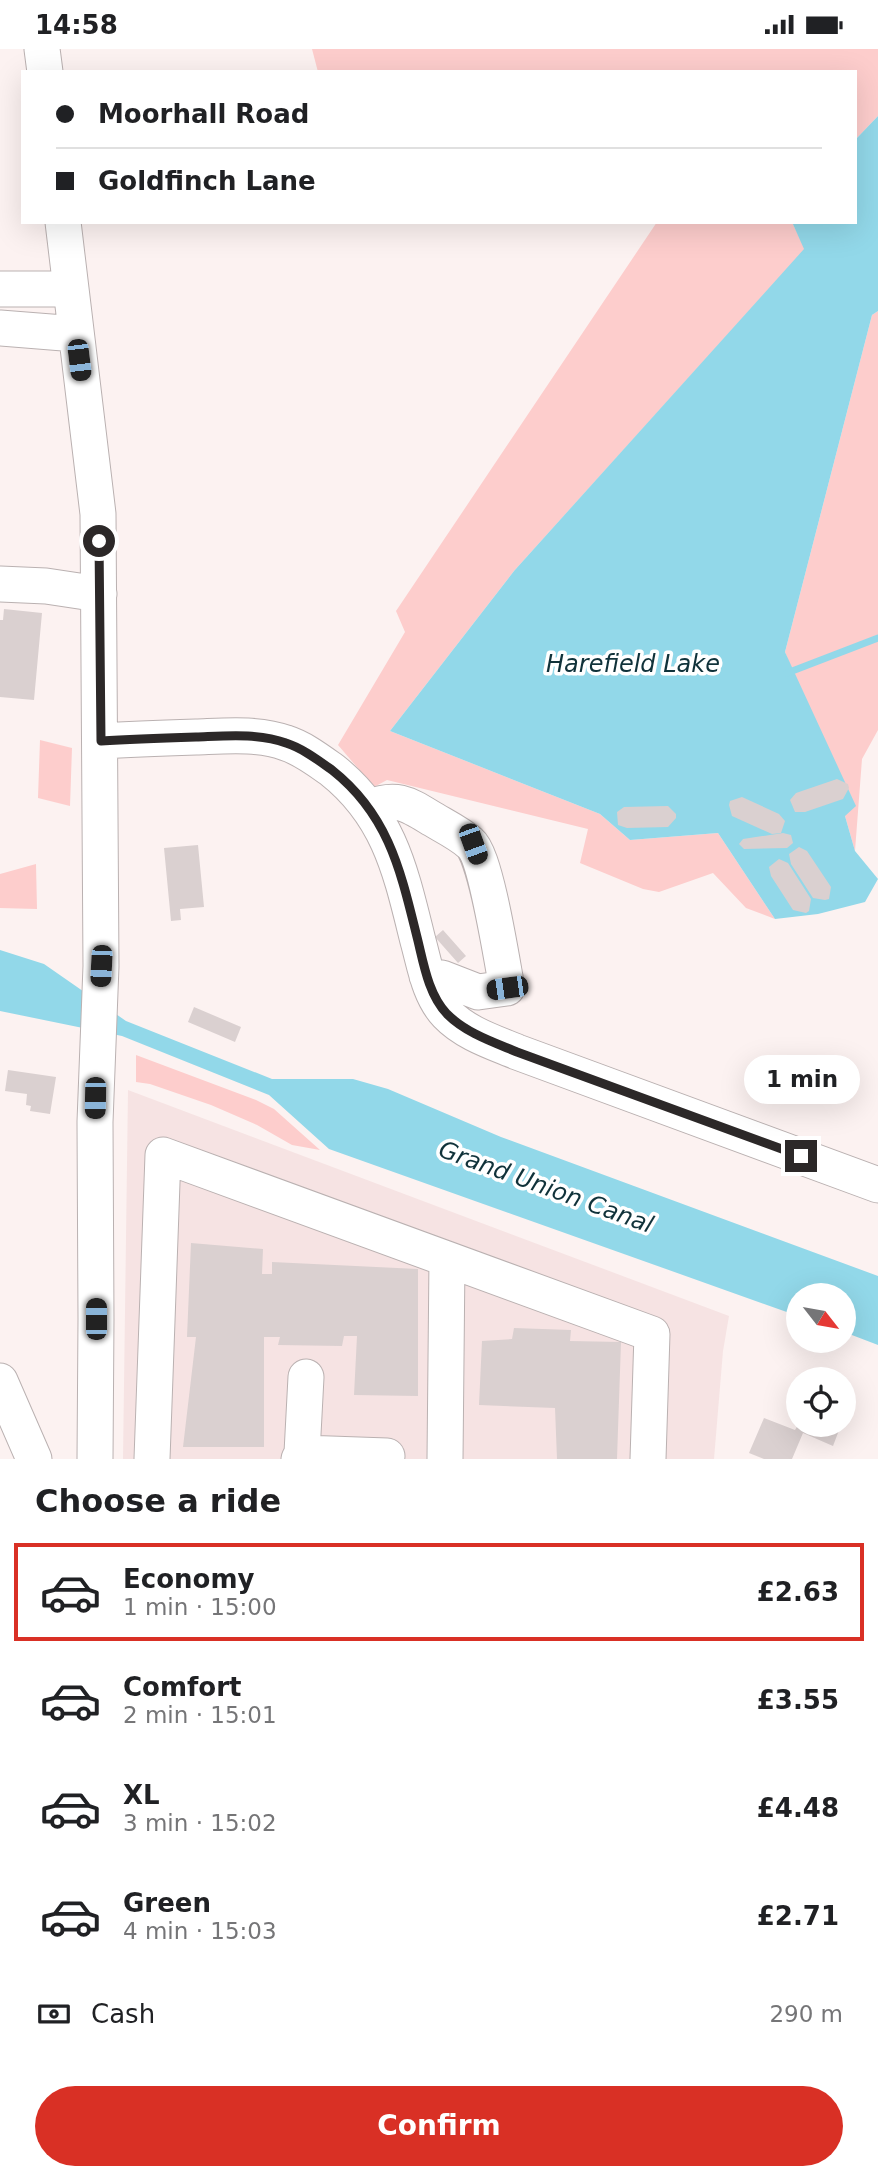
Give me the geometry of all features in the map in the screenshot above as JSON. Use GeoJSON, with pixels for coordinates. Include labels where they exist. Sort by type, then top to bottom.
{"type":"FeatureCollection","features":[{"type":"Feature","properties":{"kind":"street"},"geometry":{"type":"LineString","coordinates":[[42,49],[45,70]]}},
{"type":"Feature","properties":{"kind":"street"},"geometry":{"type":"LineString","coordinates":[[63,224],[98,514],[101,966],[96,1074],[94,1459]]}},
{"type":"Feature","properties":{"kind":"street"},"geometry":{"type":"LineString","coordinates":[[0,289],[71,289]]}},
{"type":"Feature","properties":{"kind":"street"},"geometry":{"type":"LineString","coordinates":[[0,328],[76,334]]}},
{"type":"Feature","properties":{"kind":"street"},"geometry":{"type":"LineString","coordinates":[[0,584],[46,586],[99,594]]}},
{"type":"Feature","properties":{"kind":"street"},"geometry":{"type":"LineString","coordinates":[[101,741],[254,736],[286,743],[333,771],[349,784],[369,807],[388,839],[399,868],[435,999],[448,1015],[483,1038],[517,1052],[878,1185]]}},
{"type":"Feature","properties":{"kind":"street"},"geometry":{"type":"LineString","coordinates":[[369,807],[397,801],[411,806],[473,844],[487,884],[507,988],[478,992],[442,978],[427,976]]}},
{"type":"Feature","properties":{"kind":"street"},"geometry":{"type":"LineString","coordinates":[[152,1459],[163,1155],[652,1334],[648,1459]]}},
{"type":"Feature","properties":{"kind":"street"},"geometry":{"type":"LineString","coordinates":[[444,1459],[447,1259]]}},
{"type":"Feature","properties":{"kind":"street"},"geometry":{"type":"LineString","coordinates":[[306,1377],[300,1456],[387,1456]]}},
{"type":"Feature","properties":{"kind":"street"},"geometry":{"type":"LineString","coordinates":[[0,1381],[34,1459]]}},
{"type":"Feature","properties":{"kind":"shaded area"},"geometry":{"type":"Polygon","coordinates":[[[312,49],[878,49],[878,116],[857,138],[857,70],[317,70],[312,49]]]}},
{"type":"Feature","properties":{"kind":"shaded area"},"geometry":{"type":"Polygon","coordinates":[[[656,224],[793,224],[805,249],[514,571],[390,731],[600,814],[630,840],[718,833],[775,919],[746,908],[713,873],[659,892],[643,889],[580,863],[588,829],[387,780],[374,787],[338,745],[405,632],[396,611],[656,224]]]}},
{"type":"Feature","properties":{"kind":"shaded area"},"geometry":{"type":"Polygon","coordinates":[[[878,311],[878,730],[862,759],[855,851],[845,816],[785,652],[872,315],[878,311]]]}},
{"type":"Feature","properties":{"kind":"shaded area"},"geometry":{"type":"Polygon","coordinates":[[[40,740],[72,748],[70,806],[38,798],[40,740]]]}},
{"type":"Feature","properties":{"kind":"shaded area"},"geometry":{"type":"Polygon","coordinates":[[[36,864],[37,909],[0,908],[0,874],[36,864]]]}},
{"type":"Feature","properties":{"kind":"shaded area"},"geometry":{"type":"Polygon","coordinates":[[[136,1055],[274,1109],[320,1150],[292,1145],[257,1125],[211,1105],[150,1084],[136,1082],[136,1055]]]}},
{"type":"Feature","properties":{"kind":"shaded area"},"geometry":{"type":"Polygon","coordinates":[[[128,1090],[729,1316],[723,1351],[714,1459],[123,1459],[128,1090]]]}},
{"type":"Feature","properties":{"kind":"water","name":"Harefield Lake"},"geometry":{"type":"Polygon","coordinates":[[[878,116],[878,311],[872,315],[785,652],[856,806],[845,816],[855,851],[878,879],[865,902],[818,914],[775,919],[718,833],[630,840],[600,814],[390,731],[514,571],[804,249],[793,224],[857,224],[857,138],[878,116]]]}},
{"type":"Feature","properties":{"kind":"water","name":"Grand Union Canal"},"geometry":{"type":"Polygon","coordinates":[[[0,950],[44,964],[126,1021],[272,1079],[353,1079],[388,1089],[501,1137],[878,1276],[878,1345],[856,1337],[856,1283],[786,1283],[786,1312],[329,1149],[269,1095],[122,1036],[0,1011],[0,950]]]}},
{"type":"Feature","properties":{"kind":"building"},"geometry":{"type":"Polygon","coordinates":[[[4,609],[42,613],[34,700],[0,697],[0,620],[3,620],[4,609]]]}},
{"type":"Feature","properties":{"kind":"building"},"geometry":{"type":"Polygon","coordinates":[[[837,779],[848,784],[849,788],[843,799],[805,812],[795,812],[790,800],[796,793],[837,779]]]}},
{"type":"Feature","properties":{"kind":"building"},"geometry":{"type":"Polygon","coordinates":[[[742,797],[779,814],[785,821],[781,833],[772,834],[732,816],[730,801],[742,797]]]}},
{"type":"Feature","properties":{"kind":"building"},"geometry":{"type":"Polygon","coordinates":[[[668,806],[676,814],[676,818],[668,827],[627,828],[618,825],[617,812],[624,807],[668,806]]]}},
{"type":"Feature","properties":{"kind":"building"},"geometry":{"type":"Polygon","coordinates":[[[783,833],[791,835],[793,843],[787,848],[744,849],[739,844],[743,839],[783,833]]]}},
{"type":"Feature","properties":{"kind":"building"},"geometry":{"type":"Polygon","coordinates":[[[198,845],[204,907],[180,909],[181,920],[171,921],[164,848],[198,845]]]}},
{"type":"Feature","properties":{"kind":"building"},"geometry":{"type":"Polygon","coordinates":[[[799,847],[807,851],[831,887],[829,899],[813,898],[791,864],[789,854],[799,847]]]}},
{"type":"Feature","properties":{"kind":"building"},"geometry":{"type":"Polygon","coordinates":[[[779,859],[788,863],[811,899],[809,911],[806,913],[793,910],[771,876],[769,867],[779,859]]]}},
{"type":"Feature","properties":{"kind":"building"},"geometry":{"type":"Polygon","coordinates":[[[443,930],[466,956],[458,963],[435,937],[443,930]]]}},
{"type":"Feature","properties":{"kind":"building"},"geometry":{"type":"Polygon","coordinates":[[[194,1007],[241,1027],[235,1042],[188,1022],[194,1007]]]}},
{"type":"Feature","properties":{"kind":"building"},"geometry":{"type":"Polygon","coordinates":[[[8,1070],[56,1077],[50,1114],[30,1111],[31,1106],[26,1105],[27,1094],[5,1091],[8,1070]]]}},
{"type":"Feature","properties":{"kind":"building"},"geometry":{"type":"Polygon","coordinates":[[[191,1243],[263,1249],[262,1274],[272,1274],[272,1262],[418,1269],[418,1396],[354,1395],[357,1336],[344,1336],[342,1346],[278,1345],[280,1337],[264,1337],[264,1447],[183,1447],[196,1337],[187,1337],[191,1243]]]}},
{"type":"Feature","properties":{"kind":"building"},"geometry":{"type":"Polygon","coordinates":[[[514,1328],[571,1330],[570,1341],[621,1342],[617,1459],[557,1459],[555,1408],[479,1405],[482,1341],[512,1339],[514,1328]]]}},
{"type":"Feature","properties":{"kind":"building"},"geometry":{"type":"Polygon","coordinates":[[[764,1418],[786,1427],[786,1437],[801,1437],[792,1459],[764,1459],[749,1453],[764,1418]]]}},
{"type":"Feature","properties":{"kind":"building"},"geometry":{"type":"Polygon","coordinates":[[[812,1437],[836,1437],[833,1446],[812,1437]]]}},
{"type":"Feature","properties":{"kind":"waterway"},"geometry":{"type":"LineString","coordinates":[[787,673],[878,638]]}},
{"type":"Feature","properties":{"kind":"route"},"geometry":{"type":"LineString","coordinates":[[99,541],[101,741],[254,736],[286,743],[303,751],[349,784],[369,807],[388,839],[399,868],[427,976],[435,999],[448,1015],[483,1038],[517,1052],[801,1156]]}}]}
